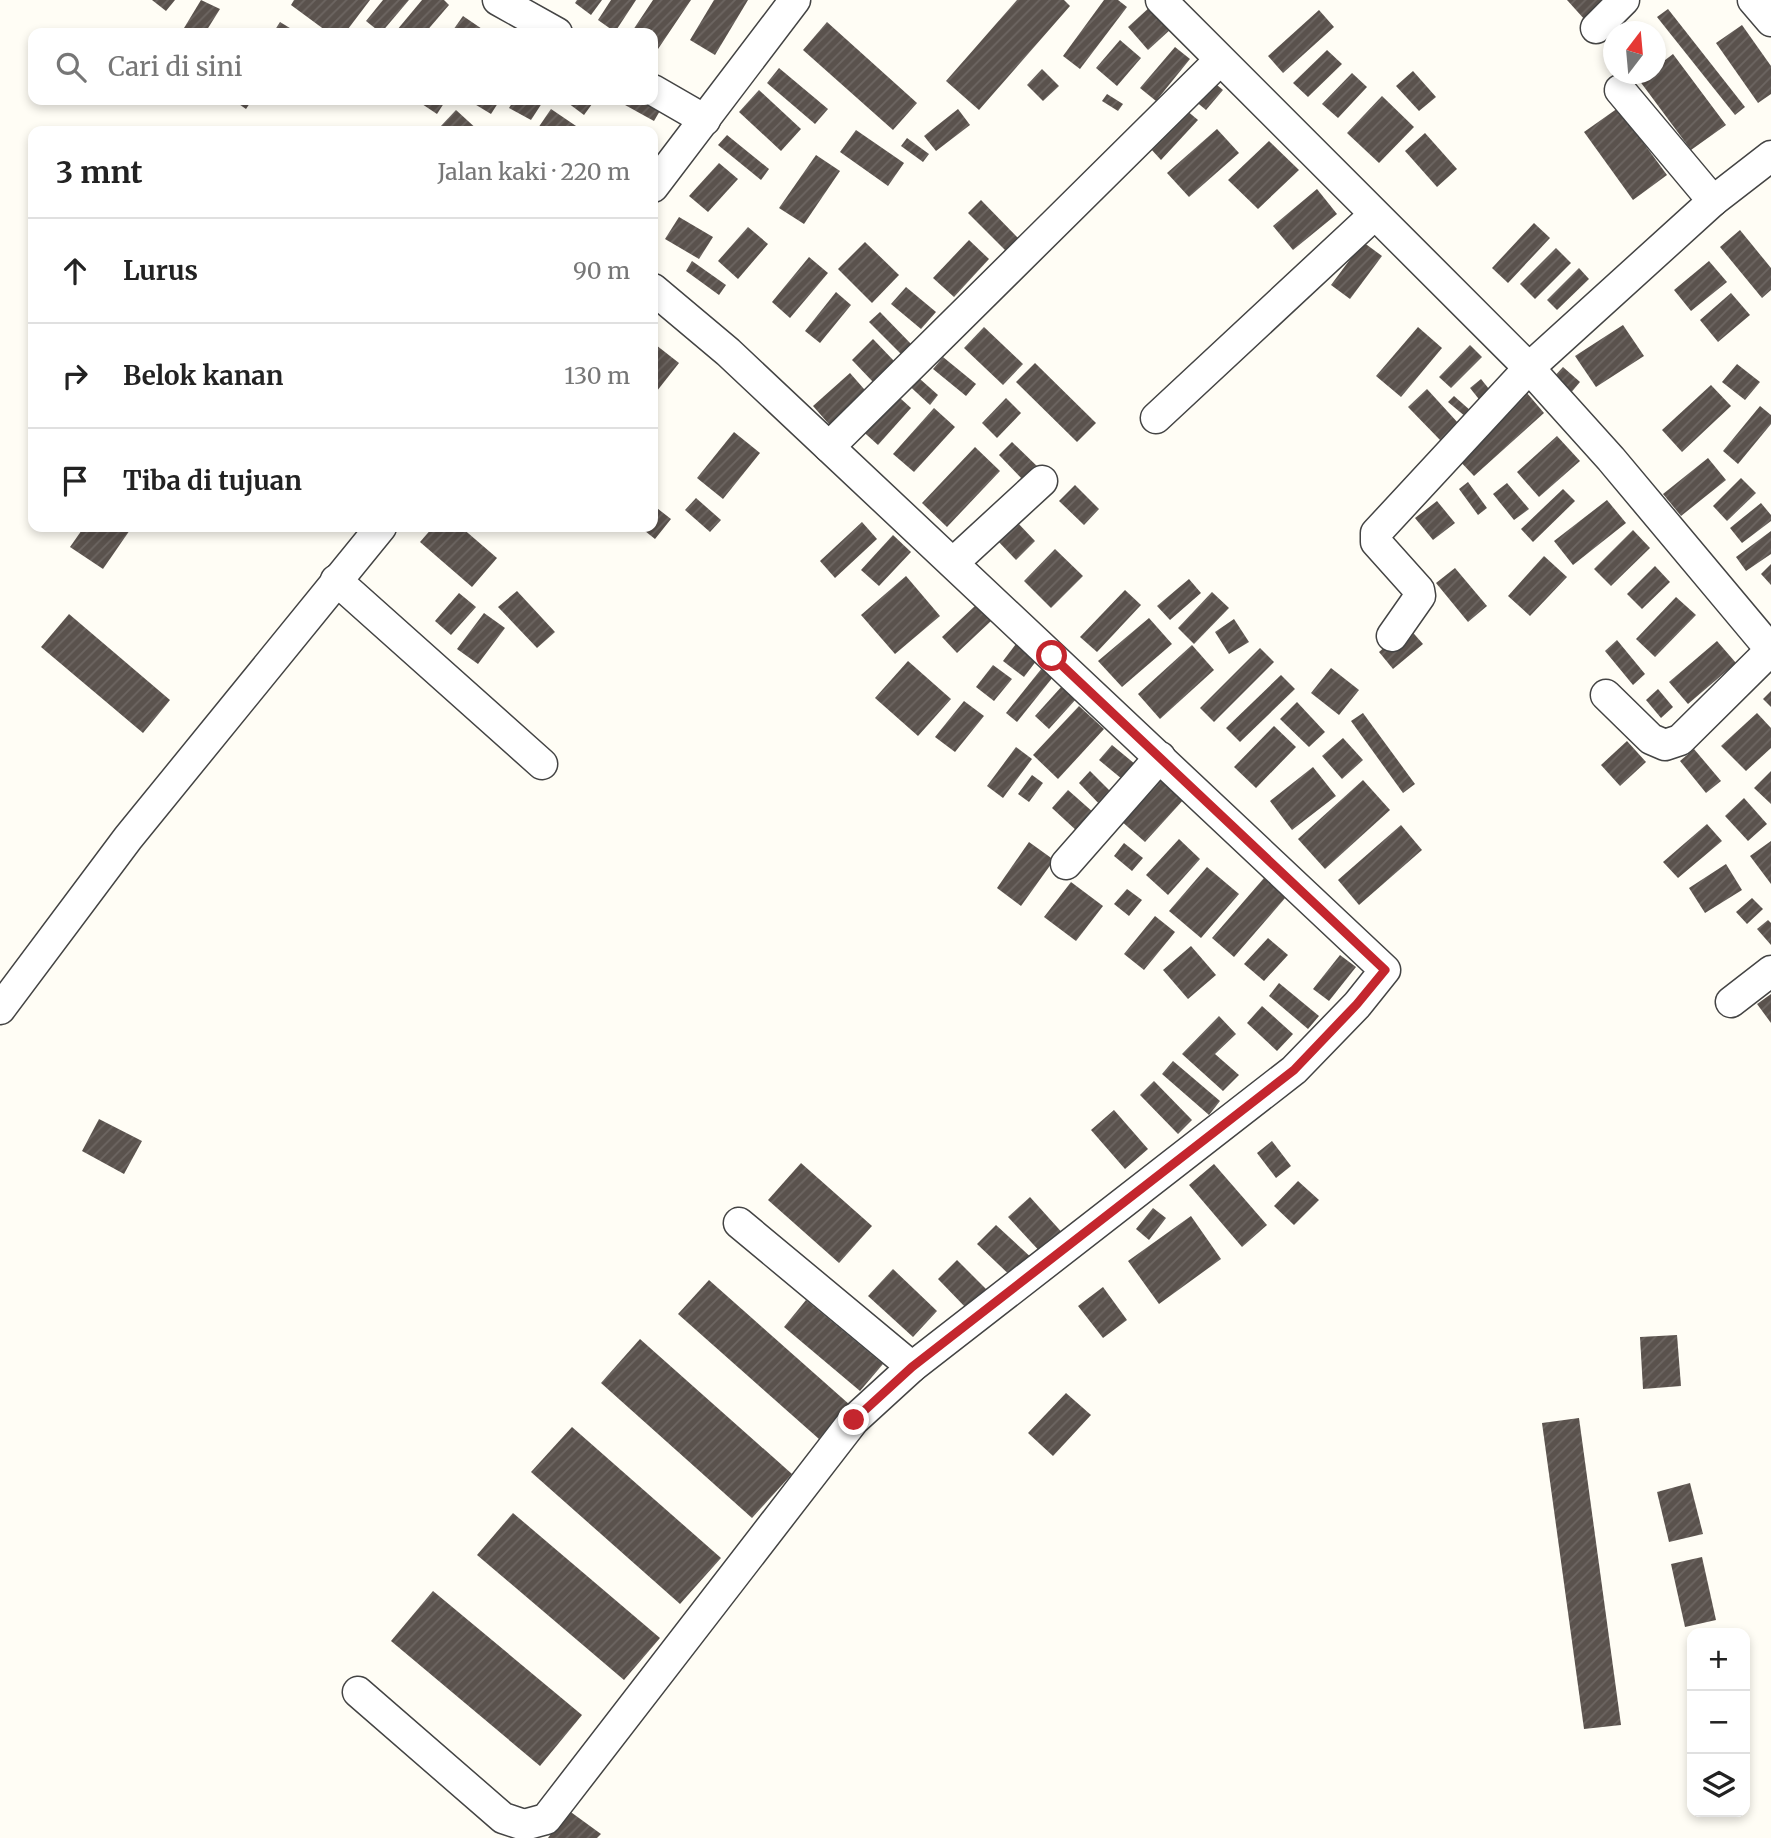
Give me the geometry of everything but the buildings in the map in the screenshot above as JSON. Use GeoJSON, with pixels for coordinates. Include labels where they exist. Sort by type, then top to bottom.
{"type":"FeatureCollection","features":[{"type":"Feature","properties":{"kind":"street"},"geometry":{"type":"LineString","coordinates":[[498,0],[548,28]]}},
{"type":"Feature","properties":{"kind":"street"},"geometry":{"type":"LineString","coordinates":[[658,181],[795,0]]}},
{"type":"Feature","properties":{"kind":"street"},"geometry":{"type":"LineString","coordinates":[[1161,0],[1529,368],[1611,459],[1771,650],[1680,740],[1665,745],[1651,739],[1606,695]]}},
{"type":"Feature","properties":{"kind":"street"},"geometry":{"type":"LineString","coordinates":[[1596,28],[1625,0]]}},
{"type":"Feature","properties":{"kind":"street"},"geometry":{"type":"LineString","coordinates":[[1753,0],[1771,21]]}},
{"type":"Feature","properties":{"kind":"street"},"geometry":{"type":"LineString","coordinates":[[829,447],[1220,60]]}},
{"type":"Feature","properties":{"kind":"street"},"geometry":{"type":"LineString","coordinates":[[1620,90],[1713,201]]}},
{"type":"Feature","properties":{"kind":"street"},"geometry":{"type":"LineString","coordinates":[[658,93],[705,120]]}},
{"type":"Feature","properties":{"kind":"street"},"geometry":{"type":"LineString","coordinates":[[1392,636],[1420,596],[1419,590],[1376,542],[1376,533],[1529,368],[1713,201],[1771,156]]}},
{"type":"Feature","properties":{"kind":"street"},"geometry":{"type":"LineString","coordinates":[[1156,418],[1374,215]]}},
{"type":"Feature","properties":{"kind":"street"},"geometry":{"type":"LineString","coordinates":[[358,1692],[503,1818],[524,1825],[546,1819],[854,1420],[912,1367],[1294,1070],[1357,1004],[1385,970],[728,352],[658,293]]}},
{"type":"Feature","properties":{"kind":"street"},"geometry":{"type":"LineString","coordinates":[[953,563],[1042,481]]}},
{"type":"Feature","properties":{"kind":"street"},"geometry":{"type":"LineString","coordinates":[[0,1009],[128,838],[377,532]]}},
{"type":"Feature","properties":{"kind":"street"},"geometry":{"type":"LineString","coordinates":[[336,580],[542,764]]}},
{"type":"Feature","properties":{"kind":"street"},"geometry":{"type":"LineString","coordinates":[[1066,864],[1160,757]]}},
{"type":"Feature","properties":{"kind":"street"},"geometry":{"type":"LineString","coordinates":[[1731,1002],[1771,971]]}},
{"type":"Feature","properties":{"kind":"street"},"geometry":{"type":"LineString","coordinates":[[739,1223],[912,1367]]}},
{"type":"Feature","properties":{"kind":"route"},"geometry":{"type":"LineString","coordinates":[[854,1420],[912,1367],[1294,1070],[1357,1004],[1385,970],[1052,656]]}}]}
